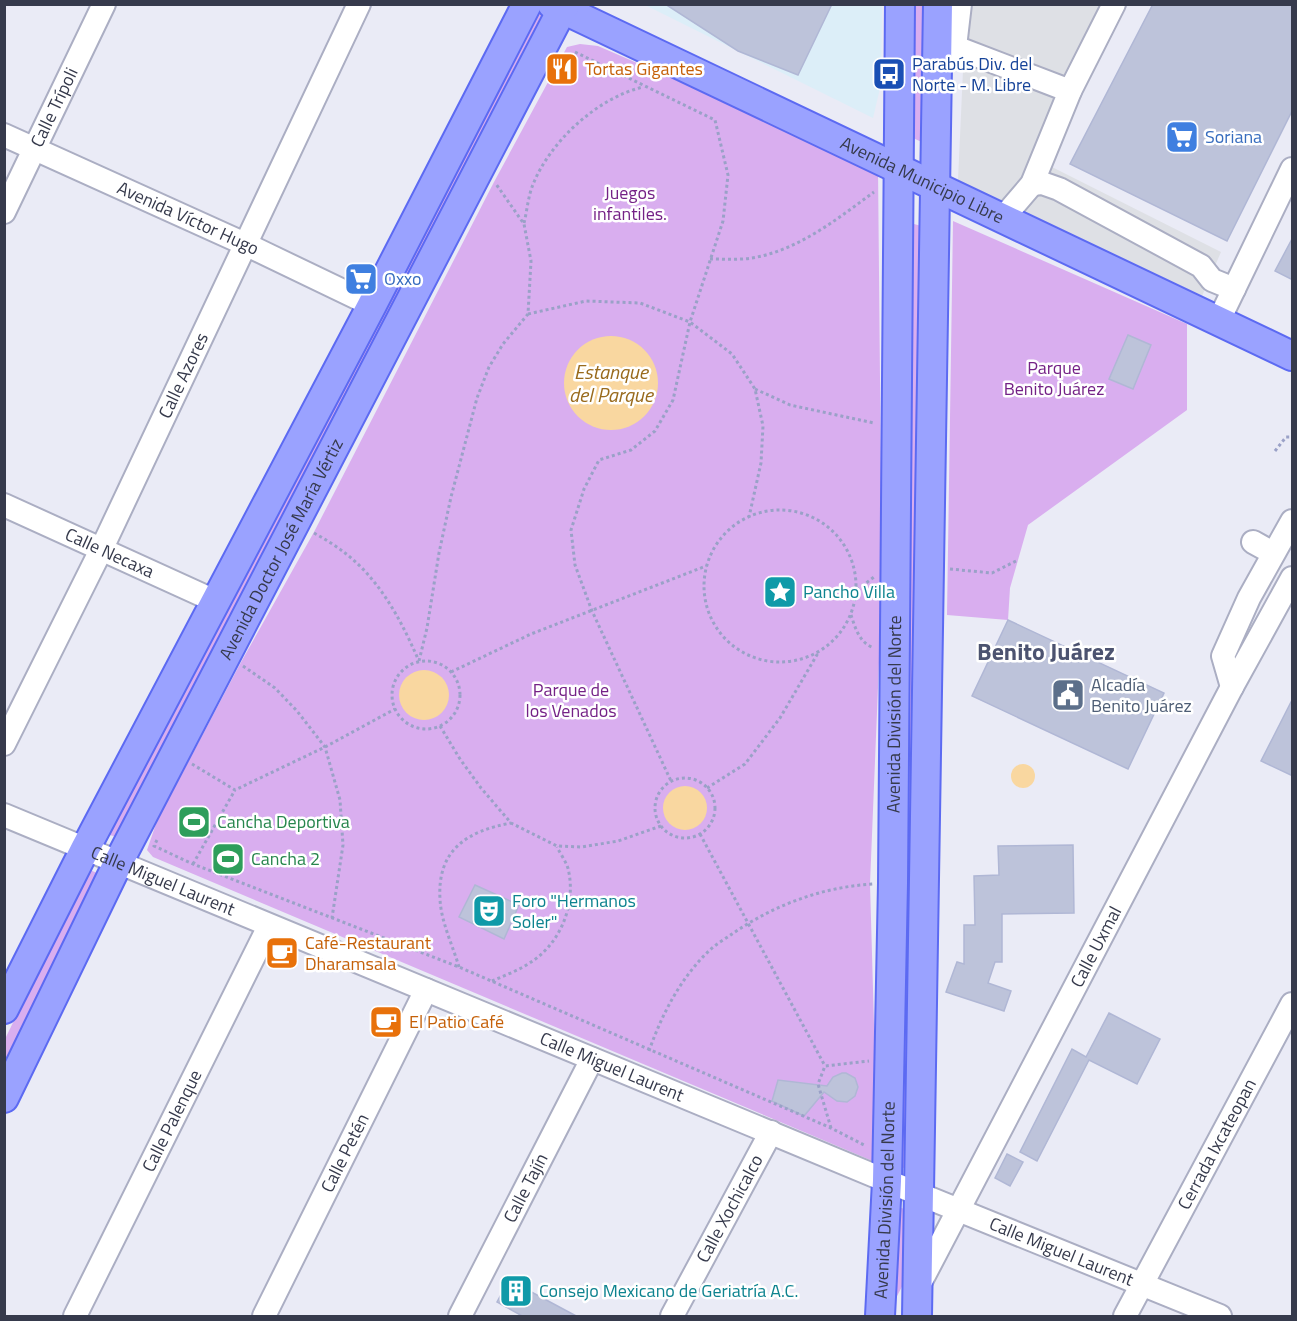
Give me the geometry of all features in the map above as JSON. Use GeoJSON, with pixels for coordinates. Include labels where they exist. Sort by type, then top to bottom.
{"type":"FeatureCollection","features":[{"type":"Feature","properties":{"kind":"main road","name":"Avenida Doctor José María Vértiz"},"geometry":{"type":"LineString","coordinates":[[4,1008],[527,4]]}},
{"type":"Feature","properties":{"kind":"main road","name":"Avenida División del Norte"},"geometry":{"type":"LineString","coordinates":[[880,1317],[887,1181],[893,883],[900,4]]}},
{"type":"Feature","properties":{"kind":"main road","name":"Avenida División del Norte"},"geometry":{"type":"LineString","coordinates":[[917,1317],[921,1194],[937,187],[946,57],[938,4]]}},
{"type":"Feature","properties":{"kind":"main road","name":"Avenida Doctor José María Vértiz"},"geometry":{"type":"LineString","coordinates":[[4,1098],[118,862],[296,523],[560,6]]}},
{"type":"Feature","properties":{"kind":"main road","name":"Avenida Municipio Libre"},"geometry":{"type":"LineString","coordinates":[[560,6],[1293,356]]}},
{"type":"Feature","properties":{"kind":"street","name":"Calle Trípoli"},"geometry":{"type":"LineString","coordinates":[[4,212],[104,4]]}},
{"type":"Feature","properties":{"kind":"street","name":"Calle Azores"},"geometry":{"type":"LineString","coordinates":[[4,744],[102,548],[359,4]]}},
{"type":"Feature","properties":{"kind":"street"},"geometry":{"type":"LineString","coordinates":[[960,4],[946,57],[1070,91]]}},
{"type":"Feature","properties":{"kind":"street"},"geometry":{"type":"LineString","coordinates":[[1003,218],[1032,184],[1070,91],[1113,4]]}},
{"type":"Feature","properties":{"kind":"street","name":"Avenida Víctor Hugo"},"geometry":{"type":"LineString","coordinates":[[4,135],[372,304]]}},
{"type":"Feature","properties":{"kind":"street"},"geometry":{"type":"LineString","coordinates":[[1219,320],[1293,169]]}},
{"type":"Feature","properties":{"kind":"street"},"geometry":{"type":"LineString","coordinates":[[1032,184],[1042,183],[1059,189],[1201,266],[1212,280],[1237,282]]}},
{"type":"Feature","properties":{"kind":"street","name":"Calle Necaxa"},"geometry":{"type":"LineString","coordinates":[[4,505],[215,601]]}},
{"type":"Feature","properties":{"kind":"street"},"geometry":{"type":"LineString","coordinates":[[1232,687],[1223,656],[1239,593],[1273,553],[1293,521]]}},
{"type":"Feature","properties":{"kind":"street"},"geometry":{"type":"LineString","coordinates":[[1253,542],[1273,553]]}},
{"type":"Feature","properties":{"kind":"street","name":"Calle Uxmal"},"geometry":{"type":"LineString","coordinates":[[904,1317],[1232,687],[1293,578]]}},
{"type":"Feature","properties":{"kind":"street","name":"Calle Miguel Laurent"},"geometry":{"type":"LineString","coordinates":[[4,815],[1220,1317]]}},
{"type":"Feature","properties":{"kind":"street","name":"Calle Palenque"},"geometry":{"type":"LineString","coordinates":[[75,1317],[269,926]]}},
{"type":"Feature","properties":{"kind":"street","name":"Calle Petén"},"geometry":{"type":"LineString","coordinates":[[264,1317],[426,990]]}},
{"type":"Feature","properties":{"kind":"street","name":"Cerrada Ixcateopan"},"geometry":{"type":"LineString","coordinates":[[1125,1317],[1293,1004]]}},
{"type":"Feature","properties":{"kind":"street","name":"Calle Tajín"},"geometry":{"type":"LineString","coordinates":[[460,1317],[592,1059]]}},
{"type":"Feature","properties":{"kind":"street","name":"Calle Xochicalco"},"geometry":{"type":"LineString","coordinates":[[672,1317],[771,1132]]}},
{"type":"Feature","properties":{"kind":"path"},"geometry":{"type":"LineString","coordinates":[[575,52],[715,120],[728,174],[723,222],[690,322],[673,400],[655,431],[632,450],[599,460],[584,489],[571,530],[575,566],[592,611],[671,782]]}},
{"type":"Feature","properties":{"kind":"path"},"geometry":{"type":"LineString","coordinates":[[419,661],[428,628],[439,553],[451,497],[477,398],[489,367],[503,344],[528,314],[531,261],[524,224],[532,186],[552,152],[574,126],[596,108],[631,90],[645,86]]}},
{"type":"Feature","properties":{"kind":"path"},"geometry":{"type":"LineString","coordinates":[[477,171],[494,182],[524,224]]}},
{"type":"Feature","properties":{"kind":"path"},"geometry":{"type":"LineString","coordinates":[[710,259],[752,258],[791,247],[833,222],[874,192]]}},
{"type":"Feature","properties":{"kind":"path"},"geometry":{"type":"LineString","coordinates":[[528,314],[585,301],[640,303],[690,322],[732,354],[755,389],[763,426],[762,463],[749,516]]}},
{"type":"Feature","properties":{"kind":"path"},"geometry":{"type":"LineString","coordinates":[[755,389],[790,405],[879,424],[897,422]]}},
{"type":"Feature","properties":{"kind":"path"},"geometry":{"type":"LineString","coordinates":[[1275,451],[1286,437],[1293,437]]}},
{"type":"Feature","properties":{"kind":"path"},"geometry":{"type":"LineString","coordinates":[[774,510],[800,513],[823,523],[842,541],[853,564],[857,590],[851,615],[838,637],[818,653],[794,662],[768,662],[744,654],[724,638],[710,616],[704,592],[706,566],[722,537],[749,516],[774,510]]}},
{"type":"Feature","properties":{"kind":"path"},"geometry":{"type":"LineString","coordinates":[[296,523],[314,532],[346,554],[374,581],[401,621],[419,661]]}},
{"type":"Feature","properties":{"kind":"path"},"geometry":{"type":"LineString","coordinates":[[930,567],[992,573],[1018,560]]}},
{"type":"Feature","properties":{"kind":"path"},"geometry":{"type":"LineString","coordinates":[[451,672],[531,634],[706,566]]}},
{"type":"Feature","properties":{"kind":"path"},"geometry":{"type":"LineString","coordinates":[[851,615],[857,633],[867,646],[895,653]]}},
{"type":"Feature","properties":{"kind":"path"},"geometry":{"type":"LineString","coordinates":[[707,788],[745,764],[780,717],[818,653]]}},
{"type":"Feature","properties":{"kind":"path"},"geometry":{"type":"LineString","coordinates":[[226,657],[275,688],[297,711],[325,747],[340,800],[343,845],[332,918]]}},
{"type":"Feature","properties":{"kind":"path"},"geometry":{"type":"LineString","coordinates":[[419,661],[436,663],[451,672],[460,691],[459,702],[456,712],[440,726],[419,729],[409,725],[394,709],[392,690],[395,680],[408,666],[419,661]]}},
{"type":"Feature","properties":{"kind":"path"},"geometry":{"type":"LineString","coordinates":[[193,864],[235,790],[325,747],[394,709]]}},
{"type":"Feature","properties":{"kind":"path"},"geometry":{"type":"LineString","coordinates":[[440,726],[481,788],[511,823],[557,846],[582,847],[618,841],[661,826]]}},
{"type":"Feature","properties":{"kind":"path"},"geometry":{"type":"LineString","coordinates":[[191,763],[235,790]]}},
{"type":"Feature","properties":{"kind":"path"},"geometry":{"type":"LineString","coordinates":[[681,778],[690,778],[707,788],[715,804],[715,813],[712,821],[700,834],[683,838],[675,836],[661,826],[655,806],[658,796],[671,782],[681,778]]}},
{"type":"Feature","properties":{"kind":"path"},"geometry":{"type":"LineString","coordinates":[[459,967],[440,900],[441,879],[446,863],[455,846],[465,838],[489,827],[511,823]]}},
{"type":"Feature","properties":{"kind":"path"},"geometry":{"type":"LineString","coordinates":[[700,834],[825,1066],[818,1084],[831,1128]]}},
{"type":"Feature","properties":{"kind":"path"},"geometry":{"type":"LineString","coordinates":[[159,835],[154,846],[193,864],[459,967],[831,1128],[871,1148]]}},
{"type":"Feature","properties":{"kind":"path"},"geometry":{"type":"LineString","coordinates":[[492,981],[534,960],[551,945],[564,926],[570,899],[569,871],[557,846]]}},
{"type":"Feature","properties":{"kind":"path"},"geometry":{"type":"LineString","coordinates":[[650,1051],[658,1027],[681,985],[711,949],[749,923],[794,900],[829,889],[893,883]]}},
{"type":"Feature","properties":{"kind":"path"},"geometry":{"type":"LineString","coordinates":[[825,1066],[890,1058]]}},
{"type":"Feature","properties":{"kind":"shaded area"},"geometry":{"type":"Polygon","coordinates":[[[645,5],[882,5],[881,84],[873,118],[645,5]]]}},
{"type":"Feature","properties":{"kind":"shaded area"},"geometry":{"type":"Polygon","coordinates":[[[966,5],[1126,5],[1046,164],[1221,252],[1202,296],[958,180],[966,5]]]}},
{"type":"Feature","properties":{"kind":"green space"},"geometry":{"type":"Polygon","coordinates":[[[913,5],[932,5],[930,146],[911,137],[913,5]]]}},
{"type":"Feature","properties":{"kind":"green space"},"geometry":{"type":"Polygon","coordinates":[[[537,10],[546,14],[120,838],[103,833],[537,10]]]}},
{"type":"Feature","properties":{"kind":"green space","name":"Parque de los Venados"},"geometry":{"type":"Polygon","coordinates":[[[580,44],[598,46],[878,168],[882,589],[870,884],[875,1059],[875,1162],[153,857],[147,850],[157,821],[240,664],[314,532],[494,182],[567,47],[580,44]]]}},
{"type":"Feature","properties":{"kind":"green space","name":"Parque Benito Juárez"},"geometry":{"type":"Polygon","coordinates":[[[953,221],[1187,324],[1187,410],[1028,525],[1010,588],[1008,620],[947,615],[953,221]]]}},
{"type":"Feature","properties":{"kind":"green space"},"geometry":{"type":"Polygon","coordinates":[[[914,224],[925,227],[912,1173],[897,1164],[914,224]]]}},
{"type":"Feature","properties":{"kind":"green space"},"geometry":{"type":"Polygon","coordinates":[[[88,869],[99,874],[5,1072],[5,1039],[88,869]]]}},
{"type":"Feature","properties":{"kind":"green space"},"geometry":{"type":"Polygon","coordinates":[[[892,1204],[909,1211],[908,1275],[895,1300],[892,1204]]]}},
{"type":"Feature","properties":{"kind":"water","name":"Estanque del Parque"},"geometry":{"type":"Polygon","coordinates":[[[611,336],[629,340],[644,350],[654,365],[658,383],[654,401],[644,416],[629,426],[611,430],[593,426],[578,416],[568,401],[564,383],[568,365],[578,350],[593,340],[611,336]]]}},
{"type":"Feature","properties":{"kind":"water"},"geometry":{"type":"Polygon","coordinates":[[[424,670],[433,672],[444,681],[449,695],[447,704],[438,715],[424,720],[415,718],[404,709],[399,695],[401,686],[410,675],[424,670]]]}},
{"type":"Feature","properties":{"kind":"water"},"geometry":{"type":"Polygon","coordinates":[[[1023,764],[1032,767],[1035,776],[1032,785],[1023,788],[1014,785],[1011,776],[1014,767],[1023,764]]]}},
{"type":"Feature","properties":{"kind":"water"},"geometry":{"type":"Polygon","coordinates":[[[685,786],[694,787],[701,792],[706,799],[706,817],[701,824],[694,829],[685,830],[676,829],[669,824],[664,817],[663,808],[664,799],[669,792],[676,787],[685,786]]]}},
{"type":"Feature","properties":{"kind":"building"},"geometry":{"type":"Polygon","coordinates":[[[665,4],[832,4],[798,75],[738,51],[665,4]]]}},
{"type":"Feature","properties":{"kind":"building","name":"Soriana"},"geometry":{"type":"Polygon","coordinates":[[[1153,4],[1293,4],[1293,109],[1227,241],[1070,164],[1153,4]]]}},
{"type":"Feature","properties":{"kind":"building"},"geometry":{"type":"Polygon","coordinates":[[[1293,237],[1293,280],[1275,271],[1293,237]]]}},
{"type":"Feature","properties":{"kind":"building"},"geometry":{"type":"Polygon","coordinates":[[[1128,335],[1151,345],[1133,389],[1109,379],[1128,335]]]}},
{"type":"Feature","properties":{"kind":"building","name":"Alcadía Benito Juárez"},"geometry":{"type":"Polygon","coordinates":[[[1008,620],[1164,693],[1128,769],[972,696],[1008,620]]]}},
{"type":"Feature","properties":{"kind":"building"},"geometry":{"type":"Polygon","coordinates":[[[1293,698],[1293,776],[1261,761],[1293,698]]]}},
{"type":"Feature","properties":{"kind":"building"},"geometry":{"type":"Polygon","coordinates":[[[1073,845],[1074,913],[1002,914],[1002,962],[995,962],[988,983],[1011,991],[1004,1011],[946,992],[957,962],[964,964],[964,925],[975,925],[974,876],[999,875],[998,846],[1073,845]]]}},
{"type":"Feature","properties":{"kind":"building","name":"Foro \"Hermanos Soler\""},"geometry":{"type":"Polygon","coordinates":[[[475,885],[519,905],[504,939],[459,917],[475,885]]]}},
{"type":"Feature","properties":{"kind":"building"},"geometry":{"type":"Polygon","coordinates":[[[1109,1013],[1160,1039],[1137,1084],[1089,1060],[1037,1161],[1020,1152],[1072,1049],[1086,1057],[1109,1013]]]}},
{"type":"Feature","properties":{"kind":"building"},"geometry":{"type":"Polygon","coordinates":[[[842,1073],[855,1078],[858,1087],[855,1096],[847,1102],[837,1101],[824,1092],[804,1116],[772,1101],[778,1080],[827,1086],[833,1077],[842,1073]]]}},
{"type":"Feature","properties":{"kind":"building"},"geometry":{"type":"Polygon","coordinates":[[[1007,1154],[1023,1162],[1010,1186],[995,1178],[1007,1154]]]}},
{"type":"Feature","properties":{"kind":"building","name":"Consejo Mexicano de Geriatría A.C."},"geometry":{"type":"Polygon","coordinates":[[[509,1280],[578,1317],[524,1317],[497,1302],[509,1280]]]}},
{"type":"Feature","properties":{"kind":"place","name":"Tortas Gigantes"},"geometry":{"type":"Point","coordinates":[562,69]}},
{"type":"Feature","properties":{"kind":"place","name":"Parabús Div. del Norte - M. Libre"},"geometry":{"type":"Point","coordinates":[889,74]}},
{"type":"Feature","properties":{"kind":"place","name":"Soriana"},"geometry":{"type":"Point","coordinates":[1182,137]}},
{"type":"Feature","properties":{"kind":"place","name":"Oxxo"},"geometry":{"type":"Point","coordinates":[361,279]}},
{"type":"Feature","properties":{"kind":"place","name":"Pancho Villa"},"geometry":{"type":"Point","coordinates":[780,592]}},
{"type":"Feature","properties":{"kind":"place","name":"Alcadía Benito Juárez"},"geometry":{"type":"Point","coordinates":[1068,695]}},
{"type":"Feature","properties":{"kind":"place","name":"Cancha Deportiva"},"geometry":{"type":"Point","coordinates":[194,822]}},
{"type":"Feature","properties":{"kind":"place","name":"Cancha 2"},"geometry":{"type":"Point","coordinates":[228,859]}},
{"type":"Feature","properties":{"kind":"place","name":"Foro \"Hermanos Soler\""},"geometry":{"type":"Point","coordinates":[489,911]}},
{"type":"Feature","properties":{"kind":"place","name":"Café-Restaurant Dharamsala"},"geometry":{"type":"Point","coordinates":[282,953]}},
{"type":"Feature","properties":{"kind":"place","name":"El Patio Café"},"geometry":{"type":"Point","coordinates":[386,1022]}},
{"type":"Feature","properties":{"kind":"place","name":"Consejo Mexicano de Geriatría A.C."},"geometry":{"type":"Point","coordinates":[516,1291]}},
{"type":"Feature","properties":{"kind":"district","name":"Benito Juárez"},"geometry":{"type":"Point","coordinates":[1046,652]}},
{"type":"Feature","properties":{"kind":"park label","name":"Juegos infantiles."},"geometry":{"type":"Point","coordinates":[630,203]}}]}
